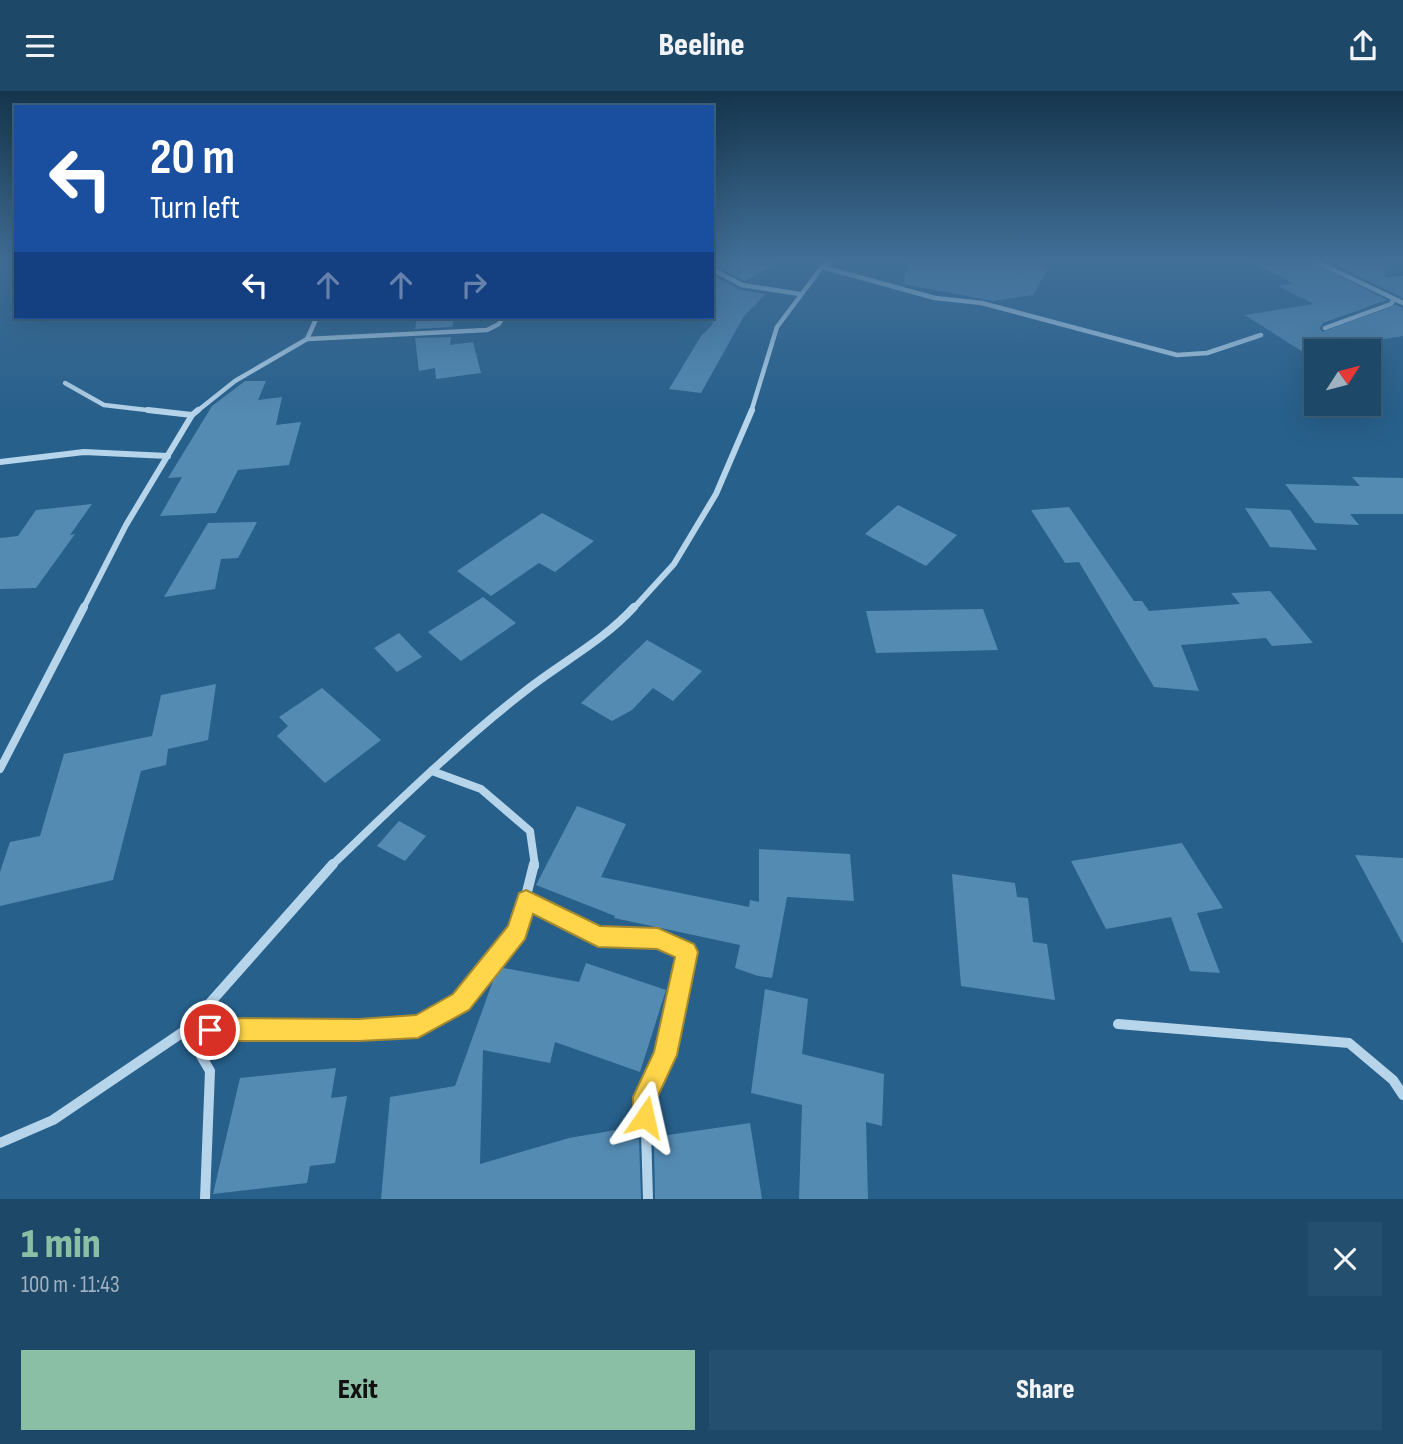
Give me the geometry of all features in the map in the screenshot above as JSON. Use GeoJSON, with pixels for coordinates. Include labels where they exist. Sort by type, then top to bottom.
{"type":"FeatureCollection","features":[{"type":"Feature","properties":{"kind":"street"},"geometry":{"type":"LineString","coordinates":[[0,1143],[53,1120],[186,1030],[325,871],[432,771],[529,688],[616,627],[674,564],[716,494],[746,429],[777,327],[788,311]]}},
{"type":"Feature","properties":{"kind":"street"},"geometry":{"type":"LineString","coordinates":[[1011,311],[1177,355],[1207,353],[1261,335]]}},
{"type":"Feature","properties":{"kind":"street"},"geometry":{"type":"LineString","coordinates":[[1325,328],[1373,311]]}},
{"type":"Feature","properties":{"kind":"street"},"geometry":{"type":"LineString","coordinates":[[307,339],[316,319]]}},
{"type":"Feature","properties":{"kind":"street"},"geometry":{"type":"LineString","coordinates":[[0,769],[126,525],[192,415],[235,381],[307,339],[487,330],[499,324],[502,319]]}},
{"type":"Feature","properties":{"kind":"street"},"geometry":{"type":"LineString","coordinates":[[65,383],[104,405],[192,415]]}},
{"type":"Feature","properties":{"kind":"street"},"geometry":{"type":"LineString","coordinates":[[0,462],[93,450],[132,450],[167,456]]}},
{"type":"Feature","properties":{"kind":"street"},"geometry":{"type":"LineString","coordinates":[[186,1030],[359,1030],[418,1027],[461,1002],[517,932],[535,869],[530,831],[481,789],[432,771]]}},
{"type":"Feature","properties":{"kind":"street"},"geometry":{"type":"LineString","coordinates":[[526,900],[598,936],[658,938],[687,952],[665,1055],[645,1097],[648,1199]]}},
{"type":"Feature","properties":{"kind":"street"},"geometry":{"type":"LineString","coordinates":[[1118,1024],[1349,1043],[1393,1080],[1403,1095]]}},
{"type":"Feature","properties":{"kind":"street"},"geometry":{"type":"LineString","coordinates":[[186,1030],[210,1071],[205,1199]]}},
{"type":"Feature","properties":{"kind":"building"},"geometry":{"type":"Polygon","coordinates":[[[717,311],[749,311],[701,393],[669,389],[701,336],[717,311]]]}},
{"type":"Feature","properties":{"kind":"building"},"geometry":{"type":"Polygon","coordinates":[[[1272,311],[1357,311],[1323,323],[1320,328],[1322,332],[1380,311],[1403,311],[1403,336],[1381,340],[1304,339],[1303,352],[1245,315],[1272,311]]]}},
{"type":"Feature","properties":{"kind":"building"},"geometry":{"type":"Polygon","coordinates":[[[417,319],[454,319],[452,327],[415,329],[417,319]]]}},
{"type":"Feature","properties":{"kind":"building"},"geometry":{"type":"Polygon","coordinates":[[[451,337],[450,345],[473,342],[481,373],[436,379],[435,368],[419,371],[415,338],[451,337]]]}},
{"type":"Feature","properties":{"kind":"building"},"geometry":{"type":"Polygon","coordinates":[[[245,381],[266,381],[258,400],[282,397],[276,425],[301,422],[289,465],[238,470],[216,513],[160,516],[182,477],[168,478],[212,406],[245,381]]]}},
{"type":"Feature","properties":{"kind":"building"},"geometry":{"type":"Polygon","coordinates":[[[1352,477],[1403,478],[1403,514],[1350,514],[1359,525],[1315,523],[1285,484],[1360,486],[1352,477]]]}},
{"type":"Feature","properties":{"kind":"building"},"geometry":{"type":"Polygon","coordinates":[[[92,504],[70,535],[75,534],[36,588],[0,589],[0,538],[18,536],[36,510],[92,504]]]}},
{"type":"Feature","properties":{"kind":"building"},"geometry":{"type":"Polygon","coordinates":[[[898,505],[957,535],[926,566],[865,534],[898,505]]]}},
{"type":"Feature","properties":{"kind":"building"},"geometry":{"type":"Polygon","coordinates":[[[1069,507],[1134,601],[1142,601],[1149,611],[1240,604],[1231,593],[1270,591],[1313,643],[1272,646],[1266,638],[1181,645],[1199,691],[1154,687],[1079,562],[1065,563],[1031,510],[1069,507]]]}},
{"type":"Feature","properties":{"kind":"building"},"geometry":{"type":"Polygon","coordinates":[[[1245,508],[1290,510],[1317,550],[1270,547],[1245,508]]]}},
{"type":"Feature","properties":{"kind":"building"},"geometry":{"type":"Polygon","coordinates":[[[542,513],[594,541],[555,572],[539,563],[491,596],[457,571],[542,513]]]}},
{"type":"Feature","properties":{"kind":"building"},"geometry":{"type":"Polygon","coordinates":[[[257,522],[238,558],[221,559],[215,589],[164,597],[208,523],[257,522]]]}},
{"type":"Feature","properties":{"kind":"building"},"geometry":{"type":"Polygon","coordinates":[[[483,597],[516,623],[461,661],[428,632],[483,597]]]}},
{"type":"Feature","properties":{"kind":"building"},"geometry":{"type":"Polygon","coordinates":[[[983,609],[998,650],[876,653],[866,611],[983,609]]]}},
{"type":"Feature","properties":{"kind":"building"},"geometry":{"type":"Polygon","coordinates":[[[399,633],[422,657],[397,672],[374,648],[399,633]]]}},
{"type":"Feature","properties":{"kind":"building"},"geometry":{"type":"Polygon","coordinates":[[[647,640],[702,671],[673,701],[653,688],[632,710],[612,721],[581,703],[647,640]]]}},
{"type":"Feature","properties":{"kind":"building"},"geometry":{"type":"Polygon","coordinates":[[[216,684],[208,740],[168,749],[166,765],[141,771],[113,880],[0,906],[0,872],[10,842],[40,836],[64,754],[152,736],[161,695],[216,684]]]}},
{"type":"Feature","properties":{"kind":"building"},"geometry":{"type":"Polygon","coordinates":[[[322,688],[381,740],[325,783],[277,736],[288,726],[279,717],[322,688]]]}},
{"type":"Feature","properties":{"kind":"building"},"geometry":{"type":"Polygon","coordinates":[[[577,806],[626,824],[601,877],[749,907],[750,900],[759,902],[759,849],[850,854],[854,901],[787,897],[772,978],[758,976],[735,968],[740,945],[614,918],[615,916],[536,885],[577,806]]]}},
{"type":"Feature","properties":{"kind":"building"},"geometry":{"type":"Polygon","coordinates":[[[399,821],[426,836],[405,861],[377,846],[399,821]]]}},
{"type":"Feature","properties":{"kind":"building"},"geometry":{"type":"Polygon","coordinates":[[[1182,843],[1223,908],[1197,913],[1220,973],[1190,971],[1171,917],[1106,929],[1071,861],[1182,843]]]}},
{"type":"Feature","properties":{"kind":"building"},"geometry":{"type":"Polygon","coordinates":[[[1355,855],[1403,858],[1403,944],[1355,855]]]}},
{"type":"Feature","properties":{"kind":"building"},"geometry":{"type":"Polygon","coordinates":[[[952,874],[1015,883],[1017,897],[1028,898],[1033,942],[1047,944],[1055,1000],[961,986],[952,874]]]}},
{"type":"Feature","properties":{"kind":"building"},"geometry":{"type":"Polygon","coordinates":[[[586,963],[666,990],[640,1072],[555,1042],[550,1063],[483,1050],[480,1164],[569,1138],[622,1129],[623,1141],[639,1139],[641,1199],[381,1199],[390,1097],[455,1086],[498,967],[579,982],[586,963]]]}},
{"type":"Feature","properties":{"kind":"building"},"geometry":{"type":"Polygon","coordinates":[[[765,989],[808,999],[802,1054],[884,1074],[882,1126],[866,1122],[868,1199],[799,1199],[802,1105],[751,1093],[765,989]]]}},
{"type":"Feature","properties":{"kind":"building"},"geometry":{"type":"Polygon","coordinates":[[[336,1068],[331,1098],[347,1096],[335,1163],[310,1166],[307,1183],[213,1194],[240,1078],[336,1068]]]}},
{"type":"Feature","properties":{"kind":"building"},"geometry":{"type":"Polygon","coordinates":[[[750,1123],[762,1199],[655,1199],[654,1137],[750,1123]]]}},
{"type":"Feature","properties":{"kind":"route"},"geometry":{"type":"LineString","coordinates":[[210,1030],[359,1030],[418,1027],[461,1002],[517,932],[526,900],[598,936],[658,938],[687,952],[665,1055],[645,1097],[645,1117]]}}]}
